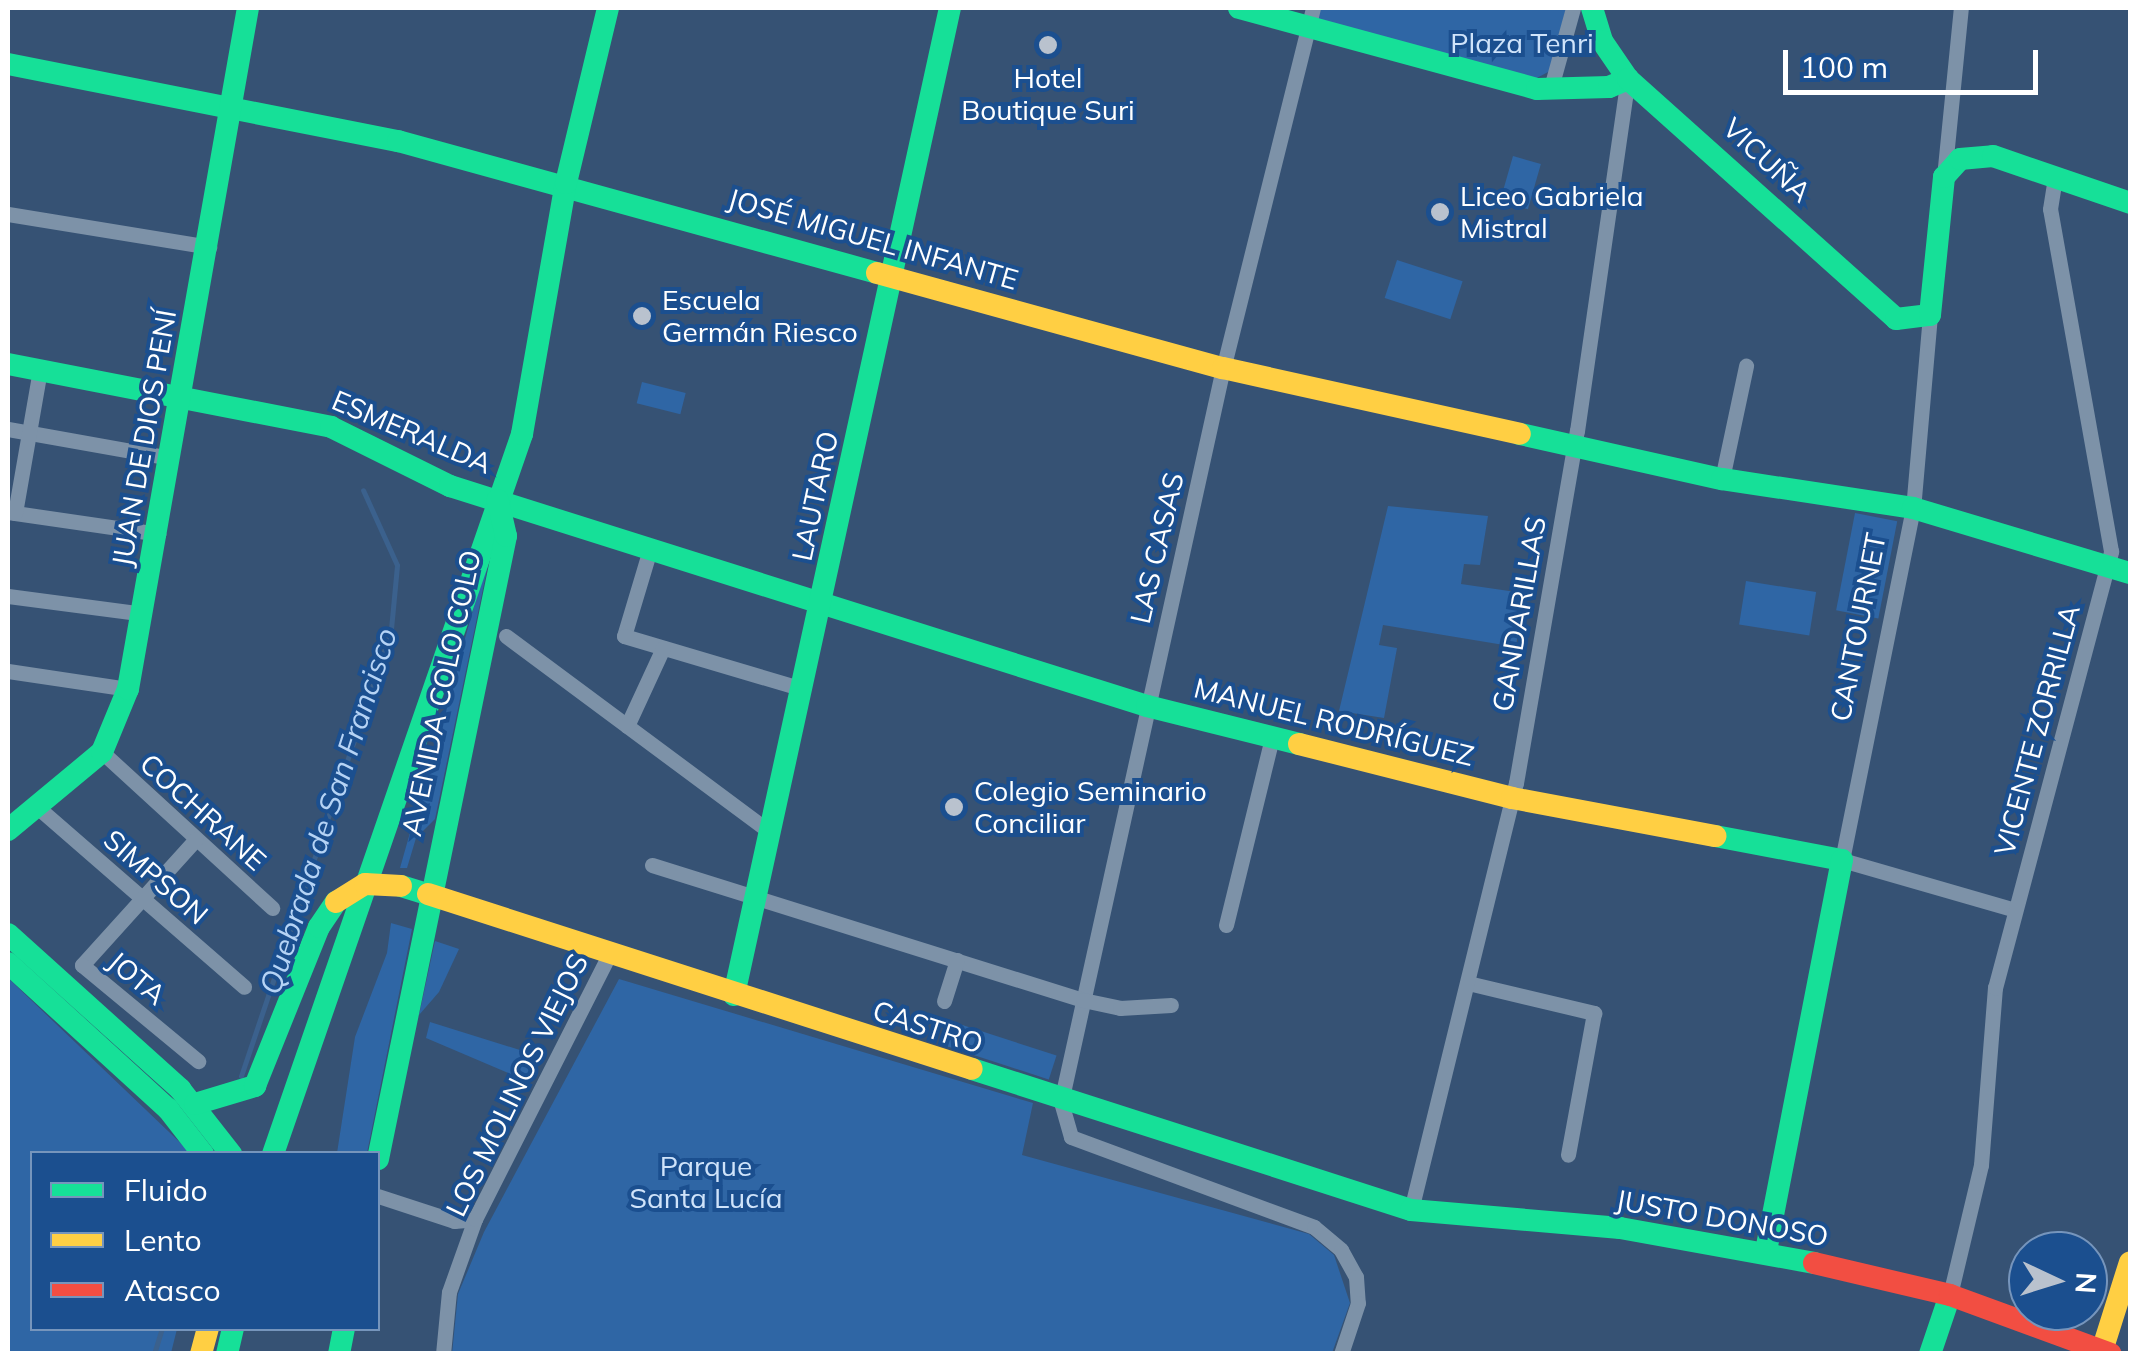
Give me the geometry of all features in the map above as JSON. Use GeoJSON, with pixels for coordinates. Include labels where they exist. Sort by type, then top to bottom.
{"type":"FeatureCollection","features":[{"type":"Feature","properties":{"kind":"street","name":"JUAN DE DIOS PENÍ"},"geometry":{"type":"LineString","coordinates":[[8,830],[102,752],[128,690],[209,247],[248,8]]}},
{"type":"Feature","properties":{"kind":"street","name":"AVENIDA COLO COLO"},"geometry":{"type":"LineString","coordinates":[[380,1151],[428,894],[506,536],[498,500],[522,434],[566,183],[608,8]]}},
{"type":"Feature","properties":{"kind":"street","name":"LAUTARO"},"geometry":{"type":"LineString","coordinates":[[734,995],[950,8]]}},
{"type":"Feature","properties":{"kind":"street"},"geometry":{"type":"LineString","coordinates":[[1239,8],[1310,17],[1550,91],[1609,87],[1628,78]]}},
{"type":"Feature","properties":{"kind":"street"},"geometry":{"type":"LineString","coordinates":[[1550,91],[1573,8]]}},
{"type":"Feature","properties":{"kind":"street","name":"VICUÑA"},"geometry":{"type":"LineString","coordinates":[[1592,8],[1602,41],[1628,78],[1663,103],[1887,313],[1904,321],[1930,315]]}},
{"type":"Feature","properties":{"kind":"street","name":"CANTOURNET"},"geometry":{"type":"LineString","coordinates":[[1766,1252],[1912,508],[1961,8]]}},
{"type":"Feature","properties":{"kind":"street","name":"LAS CASAS"},"geometry":{"type":"LineString","coordinates":[[1061,1102],[1222,368],[1310,17]]}},
{"type":"Feature","properties":{"kind":"street","name":"JOSÉ MIGUEL INFANTE"},"geometry":{"type":"LineString","coordinates":[[8,64],[232,104],[566,183],[1222,368],[1722,479],[1912,508],[2130,573]]}},
{"type":"Feature","properties":{"kind":"street","name":"GANDARILLAS"},"geometry":{"type":"LineString","coordinates":[[1411,1210],[1512,798],[1574,448],[1628,78]]}},
{"type":"Feature","properties":{"kind":"street"},"geometry":{"type":"LineString","coordinates":[[1944,178],[1960,158],[1980,155],[2130,203]]}},
{"type":"Feature","properties":{"kind":"street","name":"VICENTE ZORRILLA"},"geometry":{"type":"LineString","coordinates":[[1950,1295],[1981,1165],[1990,1013],[2107,565],[2111,536],[2050,209],[2055,178]]}},
{"type":"Feature","properties":{"kind":"street"},"geometry":{"type":"LineString","coordinates":[[8,214],[209,247]]}},
{"type":"Feature","properties":{"kind":"street","name":"ESMERALDA"},"geometry":{"type":"LineString","coordinates":[[8,364],[330,427],[439,482],[498,500]]}},
{"type":"Feature","properties":{"kind":"street"},"geometry":{"type":"LineString","coordinates":[[1722,479],[1746,366]]}},
{"type":"Feature","properties":{"kind":"street"},"geometry":{"type":"LineString","coordinates":[[40,370],[11,512],[158,534]]}},
{"type":"Feature","properties":{"kind":"street"},"geometry":{"type":"LineString","coordinates":[[8,429],[159,456]]}},
{"type":"Feature","properties":{"kind":"street"},"geometry":{"type":"LineString","coordinates":[[274,1151],[282,1116],[498,500]]}},
{"type":"Feature","properties":{"kind":"street","name":"MANUEL RODRÍGUEZ"},"geometry":{"type":"LineString","coordinates":[[498,500],[1147,706],[1512,798],[1842,860],[2015,910]]}},
{"type":"Feature","properties":{"kind":"street"},"geometry":{"type":"LineString","coordinates":[[651,546],[624,636],[804,689]]}},
{"type":"Feature","properties":{"kind":"street"},"geometry":{"type":"LineString","coordinates":[[8,596],[144,614]]}},
{"type":"Feature","properties":{"kind":"street"},"geometry":{"type":"LineString","coordinates":[[506,636],[771,833]]}},
{"type":"Feature","properties":{"kind":"street"},"geometry":{"type":"LineString","coordinates":[[626,726],[664,648]]}},
{"type":"Feature","properties":{"kind":"street"},"geometry":{"type":"LineString","coordinates":[[8,671],[128,690]]}},
{"type":"Feature","properties":{"kind":"street"},"geometry":{"type":"LineString","coordinates":[[1226,925],[1272,738]]}},
{"type":"Feature","properties":{"kind":"street","name":"COCHRANE"},"geometry":{"type":"LineString","coordinates":[[102,752],[272,908]]}},
{"type":"Feature","properties":{"kind":"street","name":"SIMPSON"},"geometry":{"type":"LineString","coordinates":[[35,805],[244,988]]}},
{"type":"Feature","properties":{"kind":"street","name":"JOTA"},"geometry":{"type":"LineString","coordinates":[[196,839],[82,965],[198,1061]]}},
{"type":"Feature","properties":{"kind":"street"},"geometry":{"type":"LineString","coordinates":[[652,865],[1083,1000],[1120,1008],[1171,1005]]}},
{"type":"Feature","properties":{"kind":"street","name":"CASTRO"},"geometry":{"type":"LineString","coordinates":[[294,996],[320,927],[336,902],[365,884],[401,886],[1061,1102],[1411,1210]]}},
{"type":"Feature","properties":{"kind":"street"},"geometry":{"type":"LineString","coordinates":[[8,934],[194,1104],[228,1151]]}},
{"type":"Feature","properties":{"kind":"street","name":"LOS MOLINOS VIEJOS"},"geometry":{"type":"LineString","coordinates":[[442,1354],[449,1292],[475,1219],[608,954]]}},
{"type":"Feature","properties":{"kind":"street"},"geometry":{"type":"LineString","coordinates":[[944,1001],[957,960]]}},
{"type":"Feature","properties":{"kind":"street"},"geometry":{"type":"LineString","coordinates":[[8,964],[168,1109],[201,1151]]}},
{"type":"Feature","properties":{"kind":"street"},"geometry":{"type":"LineString","coordinates":[[1468,983],[1594,1013],[1568,1155]]}},
{"type":"Feature","properties":{"kind":"street"},"geometry":{"type":"LineString","coordinates":[[282,1116],[294,996]]}},
{"type":"Feature","properties":{"kind":"street"},"geometry":{"type":"LineString","coordinates":[[194,1104],[255,1086],[294,996]]}},
{"type":"Feature","properties":{"kind":"street"},"geometry":{"type":"LineString","coordinates":[[1061,1102],[1070,1137],[1314,1227],[1341,1250],[1356,1277],[1358,1303],[1341,1354]]}},
{"type":"Feature","properties":{"kind":"street"},"geometry":{"type":"LineString","coordinates":[[380,1197],[454,1221],[475,1219]]}},
{"type":"Feature","properties":{"kind":"street","name":"JUSTO DONOSO"},"geometry":{"type":"LineString","coordinates":[[1411,1210],[1620,1228],[1766,1252],[1950,1295],[2008,1313]]}},
{"type":"Feature","properties":{"kind":"street"},"geometry":{"type":"LineString","coordinates":[[2104,1352],[2130,1262]]}},
{"type":"Feature","properties":{"kind":"street"},"geometry":{"type":"LineString","coordinates":[[1930,1354],[1950,1295]]}},
{"type":"Feature","properties":{"kind":"street","name":"JUSTO DONOSO"},"geometry":{"type":"LineString","coordinates":[[2039,1331],[2071,1354]]}},
{"type":"Feature","properties":{"kind":"street","name":"JUSTO DONOSO"},"geometry":{"type":"LineString","coordinates":[[2054,1331],[2104,1352]]}},
{"type":"Feature","properties":{"kind":"green space","name":"Plaza Tenri"},"geometry":{"type":"Polygon","coordinates":[[[1321,8],[1566,8],[1550,71],[1533,80],[1317,21],[1321,8]]]}},
{"type":"Feature","properties":{"kind":"green space"},"geometry":{"type":"Polygon","coordinates":[[[1513,156],[1541,164],[1528,209],[1500,201],[1513,156]]]}},
{"type":"Feature","properties":{"kind":"green space"},"geometry":{"type":"Polygon","coordinates":[[[1397,260],[1463,281],[1450,319],[1385,298],[1397,260]]]}},
{"type":"Feature","properties":{"kind":"green space"},"geometry":{"type":"Polygon","coordinates":[[[642,382],[686,393],[680,414],[637,403],[642,382]]]}},
{"type":"Feature","properties":{"kind":"green space"},"geometry":{"type":"Polygon","coordinates":[[[1388,506],[1488,516],[1480,565],[1464,564],[1461,584],[1523,593],[1516,647],[1383,625],[1379,645],[1397,648],[1384,718],[1339,711],[1388,506]]]}},
{"type":"Feature","properties":{"kind":"green space"},"geometry":{"type":"Polygon","coordinates":[[[1855,513],[1897,521],[1878,618],[1836,610],[1855,513]]]}},
{"type":"Feature","properties":{"kind":"green space"},"geometry":{"type":"Polygon","coordinates":[[[494,536],[435,819],[416,838],[407,868],[400,868],[494,536]]]}},
{"type":"Feature","properties":{"kind":"green space"},"geometry":{"type":"Polygon","coordinates":[[[1746,581],[1816,592],[1809,636],[1739,624],[1746,581]]]}},
{"type":"Feature","properties":{"kind":"green space"},"geometry":{"type":"Polygon","coordinates":[[[391,923],[412,929],[367,1151],[337,1151],[355,1037],[387,953],[391,923]]]}},
{"type":"Feature","properties":{"kind":"green space"},"geometry":{"type":"Polygon","coordinates":[[[435,941],[459,949],[439,992],[419,1015],[435,941]]]}},
{"type":"Feature","properties":{"kind":"green space"},"geometry":{"type":"Polygon","coordinates":[[[8,978],[189,1151],[30,1151],[30,1331],[176,1331],[171,1353],[8,1353],[8,978]]]}},
{"type":"Feature","properties":{"kind":"green space","name":"Parque Santa Lucía"},"geometry":{"type":"Polygon","coordinates":[[[619,979],[1033,1103],[1022,1155],[1309,1234],[1334,1255],[1350,1303],[1332,1353],[452,1354],[458,1294],[484,1232],[619,979]]]}},
{"type":"Feature","properties":{"kind":"green space"},"geometry":{"type":"Polygon","coordinates":[[[950,1021],[1057,1056],[1049,1079],[942,1045],[950,1021]]]}},
{"type":"Feature","properties":{"kind":"green space"},"geometry":{"type":"Polygon","coordinates":[[[430,1022],[539,1056],[527,1081],[426,1038],[430,1022]]]}},
{"type":"Feature","properties":{"kind":"waterway","name":"Quebrada de San Francisco"},"geometry":{"type":"LineString","coordinates":[[241,1076],[391,629],[397,565],[363,490]]}},
{"type":"Feature","properties":{"kind":"waterway","name":"Quebrada de San Francisco"},"geometry":{"type":"LineString","coordinates":[[154,1354],[161,1331]]}},
{"type":"Feature","properties":{"kind":"traffic: fast"},"geometry":{"type":"LineString","coordinates":[[8,830],[102,752],[128,689],[248,8]]}},
{"type":"Feature","properties":{"kind":"traffic: fast"},"geometry":{"type":"LineString","coordinates":[[274,1151],[522,434],[566,183],[608,8]]}},
{"type":"Feature","properties":{"kind":"traffic: fast"},"geometry":{"type":"LineString","coordinates":[[734,995],[950,8]]}},
{"type":"Feature","properties":{"kind":"traffic: fast"},"geometry":{"type":"LineString","coordinates":[[1239,8],[1537,89],[1609,87],[1628,79]]}},
{"type":"Feature","properties":{"kind":"traffic: fast"},"geometry":{"type":"LineString","coordinates":[[1592,8],[1602,41],[1628,79],[1896,319],[1930,315],[1944,177],[1960,159],[1993,156],[2130,203]]}},
{"type":"Feature","properties":{"kind":"traffic: fast"},"geometry":{"type":"LineString","coordinates":[[8,64],[398,141],[877,273]]}},
{"type":"Feature","properties":{"kind":"traffic: fast"},"geometry":{"type":"LineString","coordinates":[[8,364],[331,427],[450,486],[1147,706],[1299,744]]}},
{"type":"Feature","properties":{"kind":"traffic: fast"},"geometry":{"type":"LineString","coordinates":[[1520,434],[1722,479],[1913,508],[2130,573]]}},
{"type":"Feature","properties":{"kind":"traffic: fast"},"geometry":{"type":"LineString","coordinates":[[380,1151],[506,536],[498,500]]}},
{"type":"Feature","properties":{"kind":"traffic: fast"},"geometry":{"type":"LineString","coordinates":[[1715,836],[1842,860],[1766,1252]]}},
{"type":"Feature","properties":{"kind":"traffic: fast"},"geometry":{"type":"LineString","coordinates":[[401,886],[428,894]]}},
{"type":"Feature","properties":{"kind":"traffic: fast"},"geometry":{"type":"LineString","coordinates":[[195,1104],[255,1086],[319,927],[336,902]]}},
{"type":"Feature","properties":{"kind":"traffic: fast"},"geometry":{"type":"LineString","coordinates":[[8,934],[180,1089],[229,1151]]}},
{"type":"Feature","properties":{"kind":"traffic: fast"},"geometry":{"type":"LineString","coordinates":[[8,963],[168,1109],[201,1151]]}},
{"type":"Feature","properties":{"kind":"traffic: fast"},"geometry":{"type":"LineString","coordinates":[[972,1069],[1411,1210],[1620,1228],[1814,1263]]}},
{"type":"Feature","properties":{"kind":"traffic: fast"},"geometry":{"type":"LineString","coordinates":[[1930,1354],[1950,1295]]}},
{"type":"Feature","properties":{"kind":"traffic: fast"},"geometry":{"type":"LineString","coordinates":[[227,1354],[232,1331]]}},
{"type":"Feature","properties":{"kind":"traffic: fast"},"geometry":{"type":"LineString","coordinates":[[339,1354],[343,1331]]}},
{"type":"Feature","properties":{"kind":"traffic: slow"},"geometry":{"type":"LineString","coordinates":[[877,273],[1223,368],[1520,434]]}},
{"type":"Feature","properties":{"kind":"traffic: slow"},"geometry":{"type":"LineString","coordinates":[[1299,744],[1512,798],[1715,836]]}},
{"type":"Feature","properties":{"kind":"traffic: slow"},"geometry":{"type":"LineString","coordinates":[[336,902],[365,884],[401,886]]}},
{"type":"Feature","properties":{"kind":"traffic: slow"},"geometry":{"type":"LineString","coordinates":[[428,894],[972,1069]]}},
{"type":"Feature","properties":{"kind":"traffic: slow"},"geometry":{"type":"LineString","coordinates":[[2101,1354],[2130,1262]]}},
{"type":"Feature","properties":{"kind":"traffic: slow"},"geometry":{"type":"LineString","coordinates":[[201,1354],[207,1331]]}},
{"type":"Feature","properties":{"kind":"traffic: jam"},"geometry":{"type":"LineString","coordinates":[[1814,1263],[1950,1295],[2111,1354]]}},
{"type":"Feature","properties":{"kind":"place","name":"Hotel Boutique Suri"},"geometry":{"type":"Point","coordinates":[1048,45]}},
{"type":"Feature","properties":{"kind":"place","name":"Liceo Gabriela Mistral"},"geometry":{"type":"Point","coordinates":[1440,212]}},
{"type":"Feature","properties":{"kind":"place","name":"Escuela Germán Riesco"},"geometry":{"type":"Point","coordinates":[642,316]}},
{"type":"Feature","properties":{"kind":"place","name":"Colegio Seminario Conciliar"},"geometry":{"type":"Point","coordinates":[954,807]}}]}
